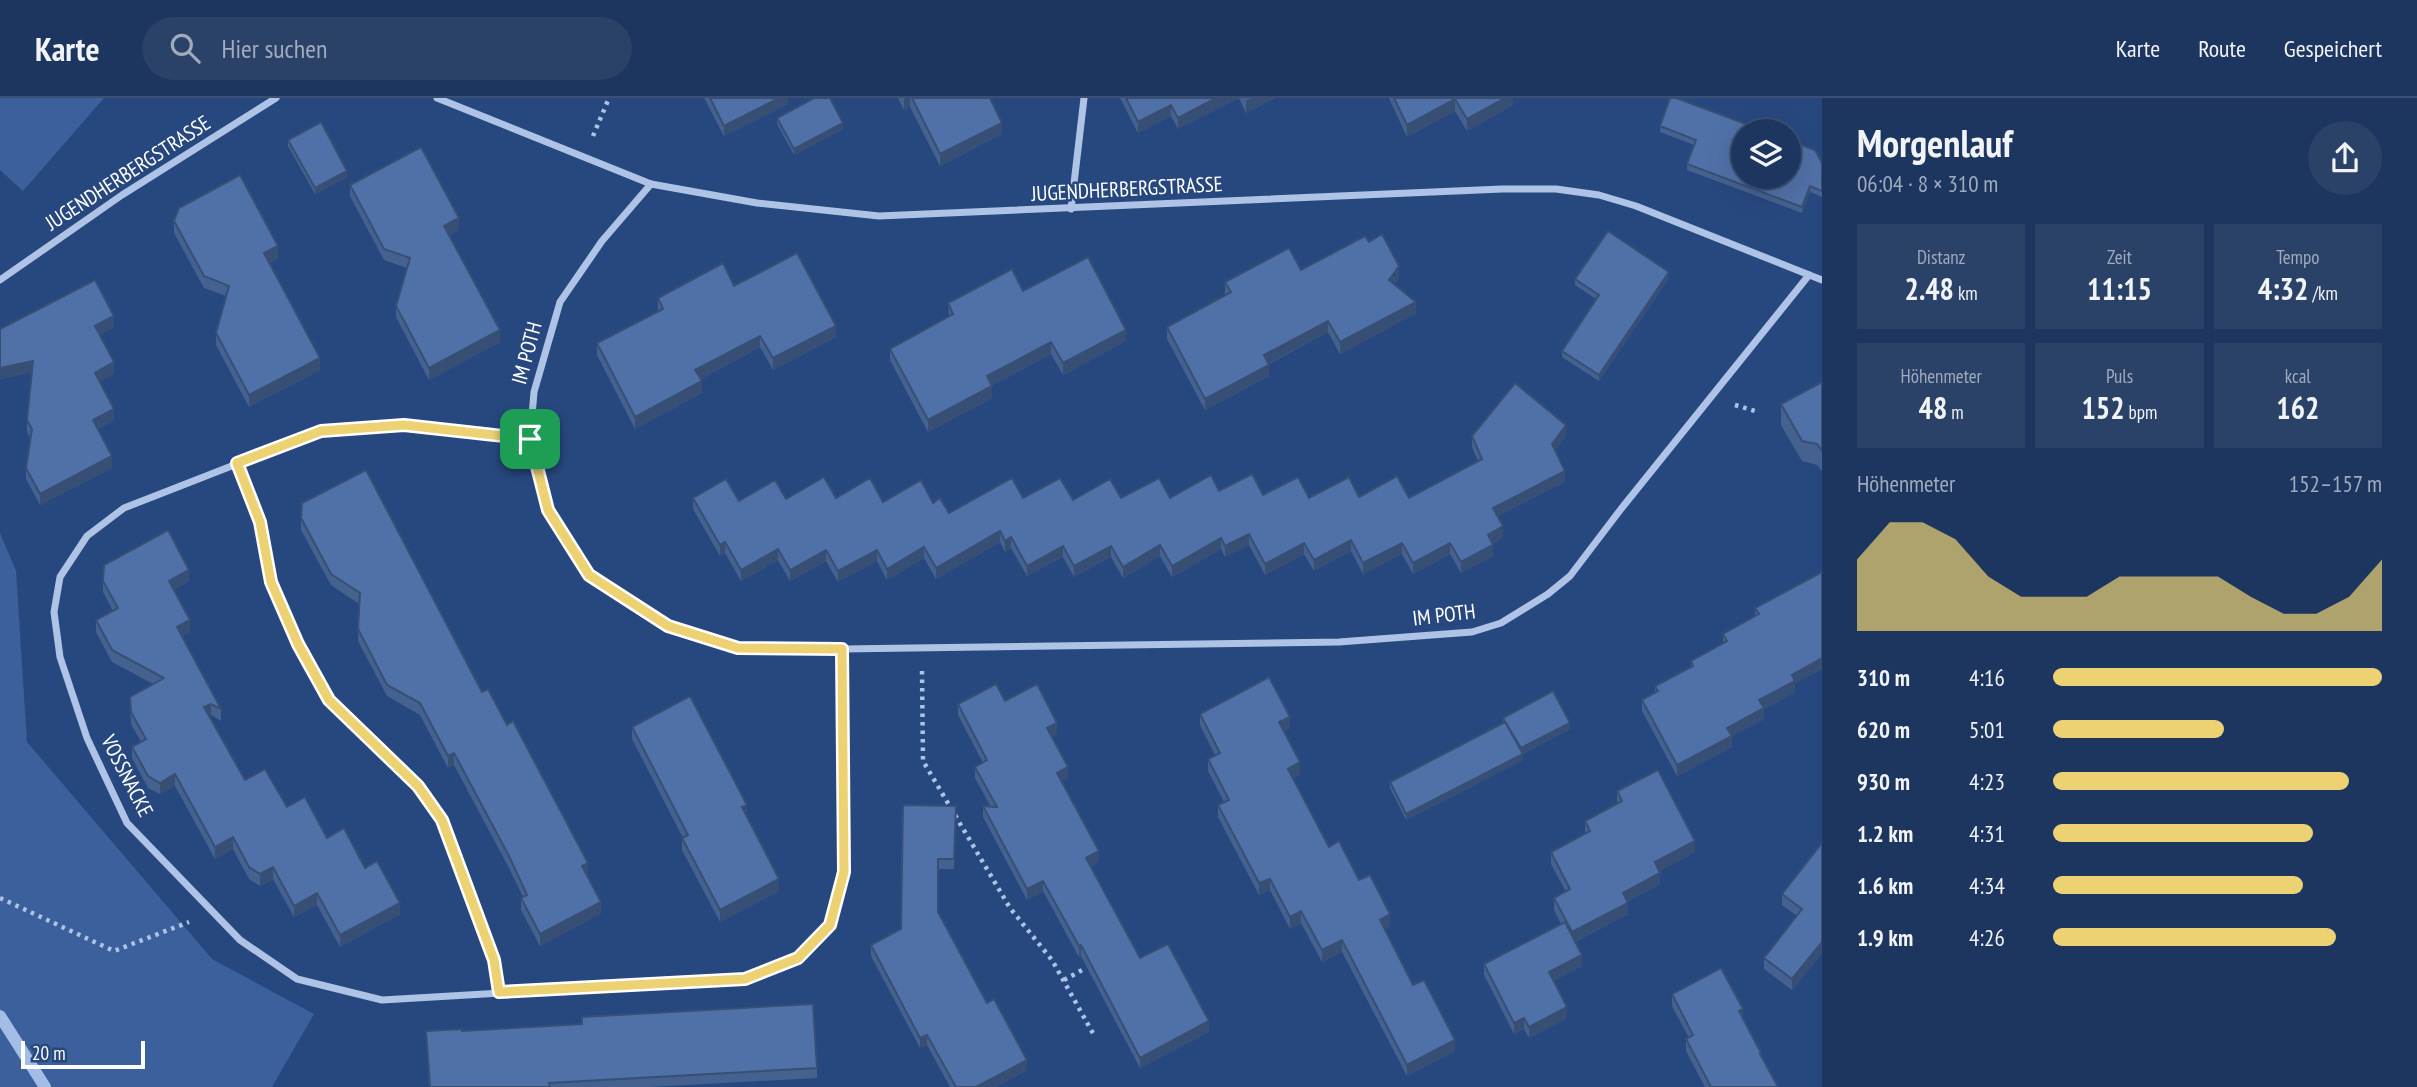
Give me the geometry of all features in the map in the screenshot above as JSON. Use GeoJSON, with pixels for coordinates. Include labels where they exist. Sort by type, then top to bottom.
{"type":"FeatureCollection","features":[{"type":"Feature","properties":{"kind":"street","name":"JUGENDHERBERGSTRASSE"},"geometry":{"type":"LineString","coordinates":[[0,280],[122,195],[276,98]]}},
{"type":"Feature","properties":{"kind":"street","name":"JUGENDHERBERGSTRASSE"},"geometry":{"type":"LineString","coordinates":[[437,98],[651,184],[757,203],[878,216],[1502,188],[1556,189],[1599,195],[1636,206],[1822,280]]}},
{"type":"Feature","properties":{"kind":"street"},"geometry":{"type":"LineString","coordinates":[[1071,209],[1084,98]]}},
{"type":"Feature","properties":{"kind":"street","name":"IM POTH"},"geometry":{"type":"LineString","coordinates":[[651,184],[602,242],[560,302],[534,392],[530,439],[548,510],[589,575],[668,626],[738,648],[1339,642],[1472,632],[1501,623],[1548,594],[1570,576],[1629,498],[1809,275]]}},
{"type":"Feature","properties":{"kind":"street","name":"VOSSNACKE"},"geometry":{"type":"LineString","coordinates":[[530,439],[404,425],[321,431],[124,509],[88,536],[60,577],[54,612],[60,657],[87,738],[127,823],[240,940],[297,979],[382,1000],[745,979],[798,958],[830,925],[844,872],[842,649]]}},
{"type":"Feature","properties":{"kind":"street"},"geometry":{"type":"LineString","coordinates":[[237,463],[260,522],[271,582],[298,644],[329,700],[418,786],[442,820],[494,960],[499,992]]}},
{"type":"Feature","properties":{"kind":"path"},"geometry":{"type":"LineString","coordinates":[[583,157],[609,98]]}},
{"type":"Feature","properties":{"kind":"path"},"geometry":{"type":"LineString","coordinates":[[1741,407],[1755,411]]}},
{"type":"Feature","properties":{"kind":"path"},"geometry":{"type":"LineString","coordinates":[[922,648],[923,761],[1010,908],[1052,960],[1095,1037]]}},
{"type":"Feature","properties":{"kind":"path"},"geometry":{"type":"LineString","coordinates":[[0,898],[114,951],[214,913]]}},
{"type":"Feature","properties":{"kind":"path"},"geometry":{"type":"LineString","coordinates":[[1064,980],[1084,969]]}},
{"type":"Feature","properties":{"kind":"shaded area"},"geometry":{"type":"Polygon","coordinates":[[[0,98],[104,98],[23,191],[0,170],[0,98]]]}},
{"type":"Feature","properties":{"kind":"shaded area"},"geometry":{"type":"Polygon","coordinates":[[[0,533],[16,571],[27,742],[212,959],[314,1014],[272,1087],[0,1087],[0,533]]]}},
{"type":"Feature","properties":{"kind":"building"},"geometry":{"type":"Polygon","coordinates":[[[710,98],[779,98],[724,126],[710,98]]]}},
{"type":"Feature","properties":{"kind":"building"},"geometry":{"type":"Polygon","coordinates":[[[814,98],[830,98],[843,123],[794,149],[777,118],[814,98]]]}},
{"type":"Feature","properties":{"kind":"building"},"geometry":{"type":"Polygon","coordinates":[[[912,98],[990,98],[1002,123],[940,154],[912,98]]]}},
{"type":"Feature","properties":{"kind":"building"},"geometry":{"type":"Polygon","coordinates":[[[1126,98],[1216,98],[1178,118],[1171,105],[1138,122],[1126,98]]]}},
{"type":"Feature","properties":{"kind":"building"},"geometry":{"type":"Polygon","coordinates":[[[1394,98],[1505,98],[1467,119],[1455,99],[1407,125],[1394,98]]]}},
{"type":"Feature","properties":{"kind":"building"},"geometry":{"type":"Polygon","coordinates":[[[1670,98],[1733,119],[1731,180],[1687,164],[1696,140],[1660,126],[1670,98]]]}},
{"type":"Feature","properties":{"kind":"building"},"geometry":{"type":"Polygon","coordinates":[[[321,122],[347,171],[315,188],[288,140],[321,122]]]}},
{"type":"Feature","properties":{"kind":"building"},"geometry":{"type":"Polygon","coordinates":[[[1801,145],[1815,150],[1822,163],[1822,191],[1810,186],[1802,207],[1754,189],[1801,189],[1801,145]]]}},
{"type":"Feature","properties":{"kind":"building"},"geometry":{"type":"Polygon","coordinates":[[[421,147],[459,218],[444,226],[500,330],[429,368],[396,306],[410,258],[384,249],[350,185],[421,147]]]}},
{"type":"Feature","properties":{"kind":"building"},"geometry":{"type":"Polygon","coordinates":[[[240,175],[278,246],[264,253],[320,358],[249,395],[216,333],[229,286],[204,276],[174,221],[179,208],[240,175]]]}},
{"type":"Feature","properties":{"kind":"building"},"geometry":{"type":"Polygon","coordinates":[[[1608,231],[1669,272],[1599,375],[1562,351],[1599,295],[1575,279],[1608,231]]]}},
{"type":"Feature","properties":{"kind":"building"},"geometry":{"type":"Polygon","coordinates":[[[1382,234],[1399,266],[1389,280],[1416,302],[1340,342],[1328,321],[1264,355],[1269,365],[1205,399],[1167,327],[1231,292],[1225,282],[1289,248],[1301,270],[1365,236],[1369,242],[1382,234]]]}},
{"type":"Feature","properties":{"kind":"building"},"geometry":{"type":"Polygon","coordinates":[[[797,253],[836,326],[773,358],[760,336],[695,370],[702,381],[635,417],[597,343],[663,309],[658,298],[723,263],[734,286],[797,253]]]}},
{"type":"Feature","properties":{"kind":"building"},"geometry":{"type":"Polygon","coordinates":[[[1088,257],[1126,330],[1063,363],[1051,342],[987,376],[992,386],[928,420],[890,349],[953,314],[948,303],[1012,269],[1023,291],[1088,257]]]}},
{"type":"Feature","properties":{"kind":"building"},"geometry":{"type":"Polygon","coordinates":[[[95,280],[114,316],[95,326],[114,362],[95,373],[114,409],[93,420],[112,456],[40,494],[26,468],[32,429],[27,420],[33,361],[0,368],[0,329],[95,280]]]}},
{"type":"Feature","properties":{"kind":"building"},"geometry":{"type":"Polygon","coordinates":[[[1822,382],[1822,451],[1817,444],[1802,441],[1781,404],[1822,382]]]}},
{"type":"Feature","properties":{"kind":"building"},"geometry":{"type":"Polygon","coordinates":[[[1515,383],[1566,425],[1552,444],[1565,471],[1493,508],[1503,526],[1488,535],[1493,545],[1461,562],[1450,543],[1413,563],[1402,543],[1363,563],[1351,540],[1314,560],[1304,543],[1265,564],[1249,534],[1225,546],[1221,538],[1172,566],[1160,545],[1123,567],[1111,546],[1074,566],[1063,546],[1027,566],[1011,537],[1005,541],[1000,531],[936,568],[924,547],[887,569],[877,550],[838,571],[826,550],[790,570],[778,549],[741,570],[725,542],[720,545],[693,498],[726,479],[739,501],[775,480],[786,499],[824,477],[836,498],[870,478],[883,502],[921,480],[933,503],[940,498],[949,513],[1012,478],[1023,498],[1060,478],[1073,500],[1110,479],[1121,498],[1159,478],[1170,498],[1211,475],[1219,491],[1252,474],[1263,495],[1298,477],[1309,498],[1349,477],[1359,497],[1397,476],[1409,498],[1482,459],[1472,436],[1515,383]]]}},
{"type":"Feature","properties":{"kind":"building"},"geometry":{"type":"Polygon","coordinates":[[[366,470],[482,692],[488,689],[507,725],[513,721],[588,863],[582,866],[601,902],[540,934],[521,898],[527,895],[510,858],[454,753],[448,756],[420,703],[387,685],[358,629],[360,593],[331,574],[301,518],[302,503],[366,470]]]}},
{"type":"Feature","properties":{"kind":"building"},"geometry":{"type":"Polygon","coordinates":[[[168,530],[189,570],[169,581],[190,620],[177,627],[221,709],[211,704],[204,707],[245,780],[265,769],[287,807],[305,797],[327,838],[344,828],[365,868],[377,861],[400,903],[340,935],[317,893],[294,906],[273,867],[260,874],[249,867],[233,837],[215,847],[175,774],[160,783],[148,776],[132,747],[146,739],[131,712],[130,697],[164,678],[112,650],[96,620],[118,608],[103,581],[104,565],[168,530]]]}},
{"type":"Feature","properties":{"kind":"building"},"geometry":{"type":"Polygon","coordinates":[[[1822,572],[1822,658],[1792,675],[1795,681],[1759,700],[1764,708],[1727,728],[1732,736],[1677,765],[1642,700],[1658,691],[1655,686],[1693,666],[1691,661],[1727,641],[1723,634],[1759,614],[1755,608],[1822,572]]]}},
{"type":"Feature","properties":{"kind":"building"},"geometry":{"type":"Polygon","coordinates":[[[1269,677],[1290,717],[1279,722],[1300,762],[1288,769],[1329,847],[1339,841],[1359,880],[1370,875],[1390,914],[1380,920],[1413,985],[1424,980],[1455,1040],[1407,1065],[1342,940],[1322,950],[1301,911],[1290,917],[1270,879],[1259,883],[1218,805],[1229,800],[1208,759],[1220,753],[1200,714],[1269,677]]]}},
{"type":"Feature","properties":{"kind":"building"},"geometry":{"type":"Polygon","coordinates":[[[996,684],[1005,701],[1037,684],[1057,723],[1047,728],[1068,767],[1057,773],[1099,851],[1086,858],[1140,958],[1168,944],[1209,1021],[1140,1058],[1081,945],[1079,946],[1043,881],[1027,889],[983,806],[997,807],[975,767],[987,760],[958,704],[996,684]]]}},
{"type":"Feature","properties":{"kind":"building"},"geometry":{"type":"Polygon","coordinates":[[[1553,691],[1570,723],[1521,748],[1503,718],[1553,691]]]}},
{"type":"Feature","properties":{"kind":"building"},"geometry":{"type":"Polygon","coordinates":[[[690,696],[747,805],[742,807],[779,879],[720,910],[682,838],[688,835],[632,727],[690,696]]]}},
{"type":"Feature","properties":{"kind":"building"},"geometry":{"type":"Polygon","coordinates":[[[1505,722],[1523,754],[1406,814],[1390,782],[1505,722]]]}},
{"type":"Feature","properties":{"kind":"building"},"geometry":{"type":"Polygon","coordinates":[[[1658,770],[1695,841],[1655,862],[1660,873],[1623,893],[1628,903],[1572,932],[1554,898],[1570,889],[1551,852],[1590,831],[1585,821],[1622,801],[1617,791],[1658,770]]]}},
{"type":"Feature","properties":{"kind":"building"},"geometry":{"type":"Polygon","coordinates":[[[903,805],[956,806],[954,859],[938,859],[938,912],[987,1003],[994,999],[1027,1060],[976,1087],[956,1087],[927,1035],[920,1038],[871,945],[901,929],[903,805]]]}},
{"type":"Feature","properties":{"kind":"building"},"geometry":{"type":"Polygon","coordinates":[[[1822,843],[1822,942],[1792,979],[1764,958],[1802,909],[1782,894],[1822,843]]]}},
{"type":"Feature","properties":{"kind":"building"},"geometry":{"type":"Polygon","coordinates":[[[1565,922],[1582,955],[1549,972],[1567,1007],[1529,1027],[1524,1018],[1514,1023],[1484,964],[1565,922]]]}},
{"type":"Feature","properties":{"kind":"building"},"geometry":{"type":"Polygon","coordinates":[[[1721,968],[1743,1009],[1739,1011],[1778,1087],[1711,1087],[1686,1039],[1693,1035],[1672,994],[1721,968]]]}},
{"type":"Feature","properties":{"kind":"building"},"geometry":{"type":"Polygon","coordinates":[[[813,1004],[817,1068],[549,1083],[550,1087],[430,1087],[426,1031],[582,1024],[582,1017],[813,1004]]]}},
{"type":"Feature","properties":{"kind":"waterway"},"geometry":{"type":"LineString","coordinates":[[0,1016],[45,1087]]}},
{"type":"Feature","properties":{"kind":"route"},"geometry":{"type":"LineString","coordinates":[[404,425],[530,439],[548,510],[589,575],[668,626],[738,648],[842,649],[844,872],[830,925],[798,958],[745,979],[499,992],[494,960],[442,820],[418,786],[329,700],[298,644],[271,582],[260,522],[237,463],[321,431],[404,425]]}}]}
